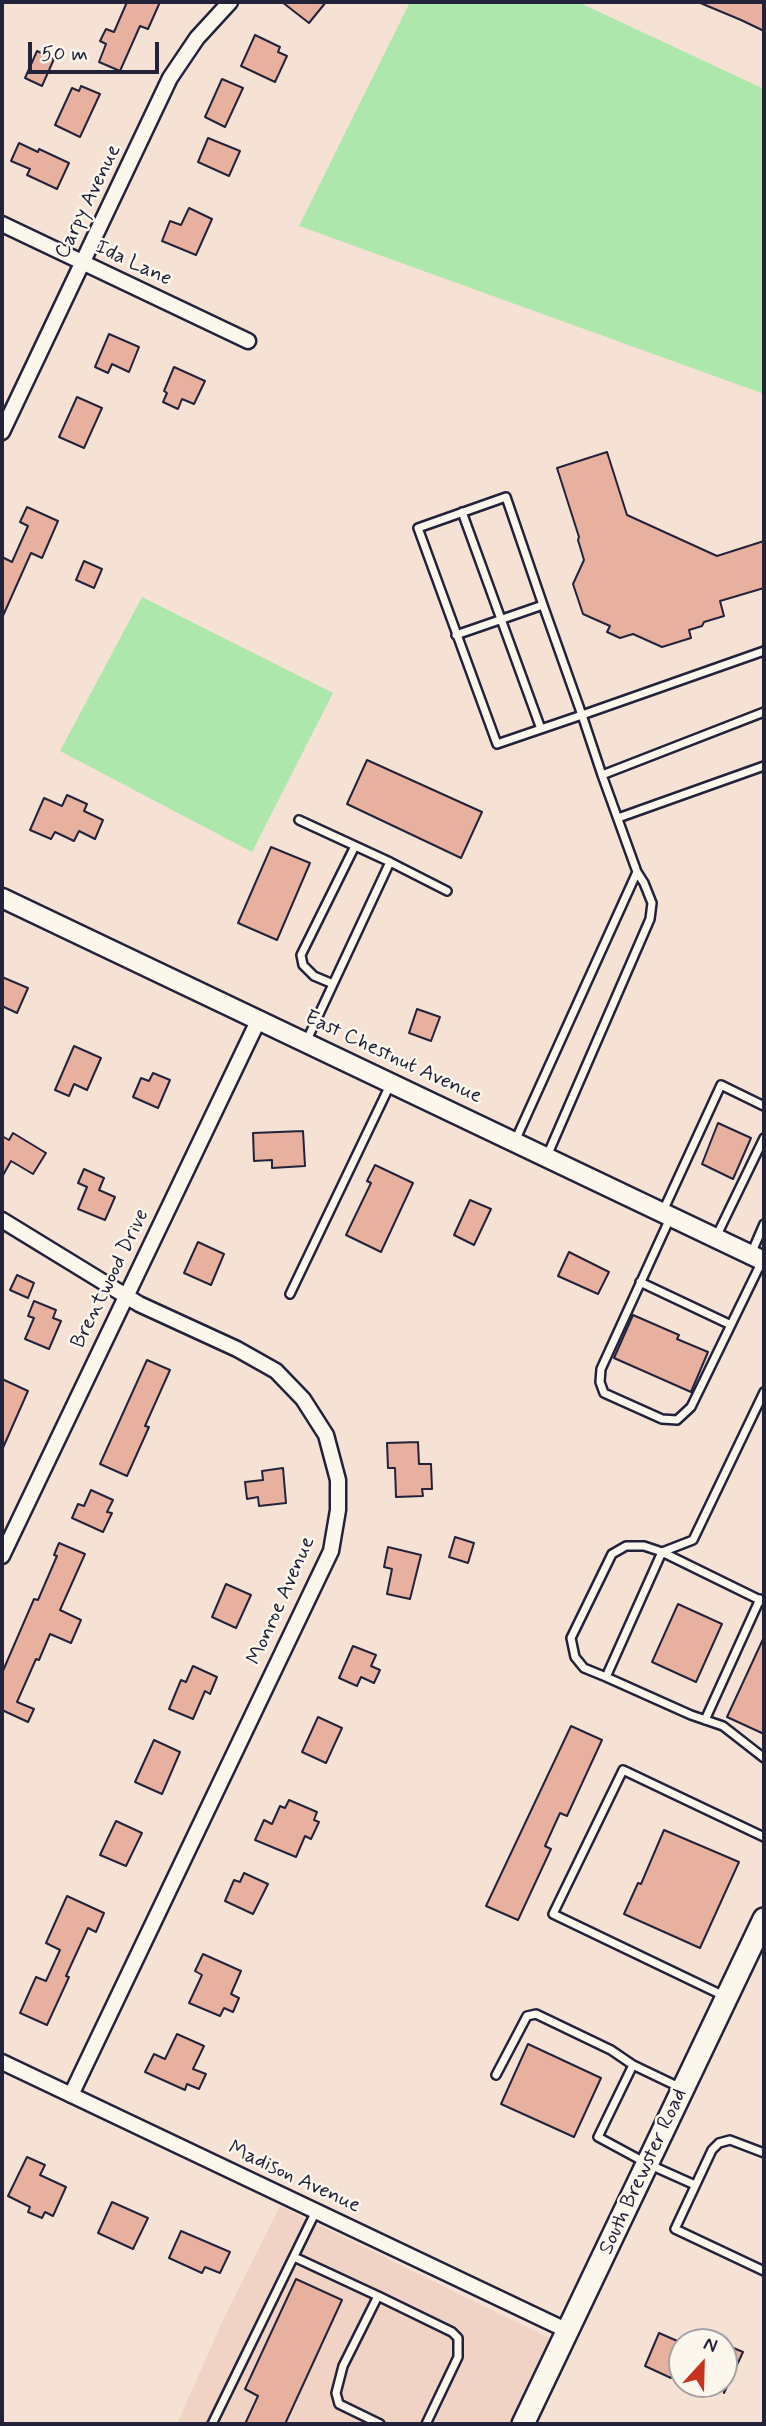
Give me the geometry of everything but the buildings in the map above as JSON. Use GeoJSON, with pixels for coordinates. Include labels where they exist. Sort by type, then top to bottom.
{"type":"FeatureCollection","features":[{"type":"Feature","properties":{"kind":"main road","name":"South Brewster Road"},"geometry":{"type":"LineString","coordinates":[[523,2424],[764,1919]]}},
{"type":"Feature","properties":{"kind":"street","name":"Carpy Avenue"},"geometry":{"type":"LineString","coordinates":[[2,432],[170,78],[197,38],[230,2]]}},
{"type":"Feature","properties":{"kind":"street","name":"Ida Lane"},"geometry":{"type":"LineString","coordinates":[[2,224],[248,341]]}},
{"type":"Feature","properties":{"kind":"street","name":"East Chestnut Avenue"},"geometry":{"type":"LineString","coordinates":[[2,898],[759,1259]]}},
{"type":"Feature","properties":{"kind":"street","name":"Brentwood Drive"},"geometry":{"type":"LineString","coordinates":[[2,1556],[258,1021]]}},
{"type":"Feature","properties":{"kind":"street","name":"Monroe Avenue"},"geometry":{"type":"LineString","coordinates":[[2,1220],[165,1318],[237,1349],[276,1371],[303,1399],[326,1435],[338,1480],[338,1510],[331,1551],[71,2095]]}},
{"type":"Feature","properties":{"kind":"street","name":"Madison Avenue"},"geometry":{"type":"LineString","coordinates":[[2,2062],[568,2331]]}},
{"type":"Feature","properties":{"kind":"lane"},"geometry":{"type":"LineString","coordinates":[[547,1156],[649,927],[652,902],[637,872],[602,775],[582,715],[506,497],[418,528],[497,744],[582,715],[764,651]]}},
{"type":"Feature","properties":{"kind":"lane"},"geometry":{"type":"LineString","coordinates":[[462,512],[541,729]]}},
{"type":"Feature","properties":{"kind":"lane"},"geometry":{"type":"LineString","coordinates":[[456,635],[543,605]]}},
{"type":"Feature","properties":{"kind":"lane"},"geometry":{"type":"LineString","coordinates":[[602,775],[764,712]]}},
{"type":"Feature","properties":{"kind":"lane"},"geometry":{"type":"LineString","coordinates":[[618,818],[764,766]]}},
{"type":"Feature","properties":{"kind":"lane"},"geometry":{"type":"LineString","coordinates":[[299,820],[447,891]]}},
{"type":"Feature","properties":{"kind":"lane"},"geometry":{"type":"LineString","coordinates":[[333,984],[314,976],[303,965],[301,955],[355,846]]}},
{"type":"Feature","properties":{"kind":"lane"},"geometry":{"type":"LineString","coordinates":[[306,1043],[390,862]]}},
{"type":"Feature","properties":{"kind":"lane"},"geometry":{"type":"LineString","coordinates":[[515,1141],[637,872]]}},
{"type":"Feature","properties":{"kind":"lane"},"geometry":{"type":"LineString","coordinates":[[290,1294],[392,1082]]}},
{"type":"Feature","properties":{"kind":"lane"},"geometry":{"type":"LineString","coordinates":[[764,1106],[721,1085],[601,1369],[600,1382],[604,1393],[662,1419],[677,1420],[691,1407],[732,1325],[759,1259],[764,1224]]}},
{"type":"Feature","properties":{"kind":"lane"},"geometry":{"type":"LineString","coordinates":[[716,1237],[764,1138]]}},
{"type":"Feature","properties":{"kind":"lane"},"geometry":{"type":"LineString","coordinates":[[640,1282],[732,1325]]}},
{"type":"Feature","properties":{"kind":"lane"},"geometry":{"type":"LineString","coordinates":[[606,1677],[662,1552],[693,1540],[764,1392]]}},
{"type":"Feature","properties":{"kind":"lane"},"geometry":{"type":"LineString","coordinates":[[705,1720],[762,1600],[644,1546],[626,1546],[612,1553],[571,1638],[575,1657],[584,1668],[705,1720],[723,1726],[764,1758]]}},
{"type":"Feature","properties":{"kind":"lane"},"geometry":{"type":"LineString","coordinates":[[726,1997],[553,1914],[623,1770],[764,1837]]}},
{"type":"Feature","properties":{"kind":"lane"},"geometry":{"type":"LineString","coordinates":[[496,2075],[527,2016],[536,2014],[683,2089]]}},
{"type":"Feature","properties":{"kind":"lane"},"geometry":{"type":"LineString","coordinates":[[633,2065],[598,2137],[695,2185]]}},
{"type":"Feature","properties":{"kind":"lane"},"geometry":{"type":"LineString","coordinates":[[764,2153],[730,2140],[719,2143],[712,2150],[675,2229],[764,2272]]}},
{"type":"Feature","properties":{"kind":"lane"},"geometry":{"type":"LineString","coordinates":[[212,2424],[316,2211]]}},
{"type":"Feature","properties":{"kind":"lane"},"geometry":{"type":"LineString","coordinates":[[294,2257],[452,2332],[458,2338],[458,2357],[426,2424]]}},
{"type":"Feature","properties":{"kind":"lane"},"geometry":{"type":"LineString","coordinates":[[379,2296],[343,2366],[336,2393],[339,2404],[380,2424]]}},
{"type":"Feature","properties":{"kind":"shaded area"},"geometry":{"type":"Polygon","coordinates":[[[280,2206],[553,2340],[514,2424],[177,2424],[224,2318],[280,2206]]]}},
{"type":"Feature","properties":{"kind":"green space"},"geometry":{"type":"Polygon","coordinates":[[[410,2],[578,2],[764,89],[764,394],[299,226],[410,2]]]}},
{"type":"Feature","properties":{"kind":"green space"},"geometry":{"type":"Polygon","coordinates":[[[142,597],[333,693],[252,852],[60,751],[142,597]]]}}]}
